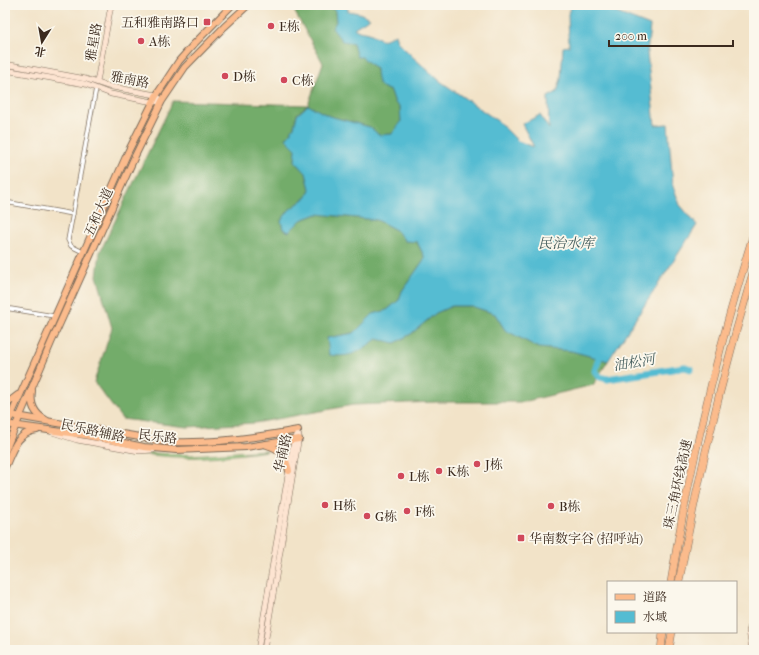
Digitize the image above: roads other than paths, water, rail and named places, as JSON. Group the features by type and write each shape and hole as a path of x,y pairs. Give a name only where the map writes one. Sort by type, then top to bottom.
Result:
{"highway":[{"name":"珠三角环线高速","path":"671,581 688,487 710,392 754,233"},
{"name":"珠三角环线高速","path":"679,581 697,488 723,376 754,269"},
{"path":"661,650 663,633"},
{"path":"669,650 672,633"}],"main road":[{"name":"五和大道","path":"6,425 8,415 22,391 128,152 156,95 194,44 232,5"},
{"name":"五和大道","path":"5,451 132,163 162,101 185,68 224,27 248,5"},
{"path":"34,384 31,401 34,410 40,416 51,422"},
{"path":"5,405 17,397 22,391"},
{"name":"民乐路","path":"8,415 151,440 188,443 252,438 298,430"},
{"name":"民乐路","path":"6,425 45,429 161,449 194,450 261,445 297,440"},
{"path":"5,467 20,436 28,432 45,429"},
{"path":"261,445 272,447 281,452 286,459 289,471"}],"street":[{"name":"雅星路","path":"97,82 111,5"},
{"name":"雅南路","path":"5,64 156,95 162,101"},
{"name":"雅南路","path":"5,70 85,84 105,92 153,102 162,101"},
{"path":"83,252 69,243 96,88"},
{"path":"5,202 73,214"},
{"path":"5,308 54,316"},
{"name":"华南路","path":"264,650 298,430"},
{"name":"华南路","path":"258,650 289,471 297,440"},
{"path":"752,650 749,631 754,616"}],"water":[{"name":"民治水库","path":"329,5 347,5 348,11 359,13 370,18 354,28 358,31 369,33 381,39 386,39 395,34 397,41 440,81 499,122 518,141 534,147 522,124 540,115 549,129 548,97 557,92 561,79 563,47 569,46 568,14 571,5 597,5 650,26 647,53 655,125 668,124 673,186 680,205 697,225 608,361 571,351 539,348 505,330 495,314 471,306 452,306 436,313 411,334 395,343 377,339 350,355 329,355 327,338 354,333 373,314 387,310 399,300 402,291 425,258 417,242 405,241 396,230 377,220 317,214 301,220 289,232 283,229 281,221 289,210 307,197 310,189 306,173 295,161 296,149 286,139 294,127 297,115 308,105 329,116 370,127 379,135 392,134 401,122 400,107 395,103 391,91 380,86 376,69 362,57 357,57 353,43 342,41 332,28 336,22 335,10 330,8"}],"waterway":[{"name":"油松河","path":"599,358 595,371 600,377 607,379 685,367 691,369"}],"place":[{"name":"五和雅南路口","path":"207,22"},
{"name":"E栋","path":"271,26"},
{"name":"A栋","path":"141,41"},
{"name":"D栋","path":"225,76"},
{"name":"C栋","path":"284,80"},
{"name":"J栋","path":"477,464"},
{"name":"K栋","path":"439,471"},
{"name":"L栋","path":"401,476"},
{"name":"H栋","path":"325,505"},
{"name":"B栋","path":"551,506"},
{"name":"F栋","path":"407,511"},
{"name":"G栋","path":"367,516"},
{"name":"华南数字谷 (招呼站)","path":"521,538"}]}
